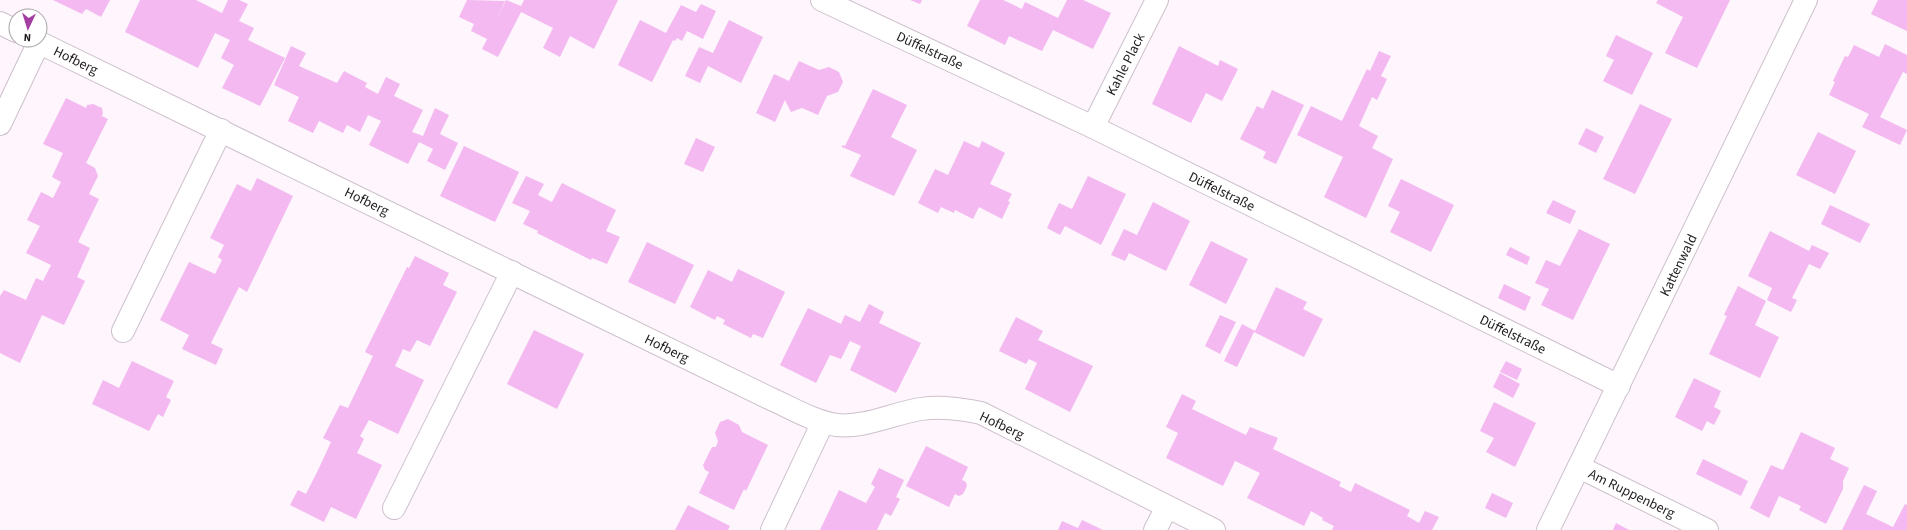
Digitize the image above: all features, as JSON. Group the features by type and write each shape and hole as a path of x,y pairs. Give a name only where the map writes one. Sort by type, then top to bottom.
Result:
{"street":[{"name":"Düffelstraße","path":"822,0 1093,127 1619,386"},
{"name":"Kahle Plack","path":"1093,127 1158,0"},
{"name":"Kattenwald","path":"1548,530 1806,0"},
{"name":"Hofberg","path":"48,46 769,398 823,422 838,425 857,424 921,409 956,407 981,413 1214,530"},
{"name":"Hofberg","path":"0,124 34,48"},
{"path":"123,331 222,130"},
{"path":"394,508 512,272"},
{"path":"772,530 823,422"},
{"name":"Am Ruppenberg","path":"1579,467 1707,530"},
{"path":"1155,530 1167,507"}],"building":[{"path":"53,0 110,0 101,17 86,9 82,14"},
{"path":"140,0 196,0 222,13 228,0 239,0 248,4 239,21 254,28 248,40 285,58 260,106 222,88 234,65 221,58 230,40 215,33 198,68 125,32"},
{"path":"467,0 505,1 496,21 506,0 521,6 524,0 618,0 594,49 570,36 560,57 543,48 553,28 521,12 498,57 482,49 487,39 471,31 474,24 459,17"},
{"path":"910,0 922,0 920,4"},
{"path":"980,0 1003,0 1022,9 1025,2 1058,18 1067,0 1083,0 1111,13 1093,49 1053,30 1042,51 1009,36 1005,45 967,26"},
{"path":"1658,0 1730,0 1697,68 1665,53 1683,17 1656,3"},
{"path":"1878,0 1907,0 1907,31 1871,14"},
{"path":"701,4 716,11 703,39 687,31 682,41 677,38 675,41 673,40 652,82 618,65 640,20 666,33 681,5 696,12"},
{"path":"729,20 763,37 741,83 708,66 700,83 685,76 699,47 713,53"},
{"path":"1616,35 1653,53 1632,95 1603,81 1614,60 1606,56"},
{"path":"1885,44 1907,55 1907,74 1903,72 1880,117 1907,130 1900,145 1862,127 1869,114 1829,95 1835,82 1833,81 1845,56 1848,57 1854,45 1879,57"},
{"path":"291,46 306,53 299,66 337,83 344,71 367,83 365,87 378,94 386,77 400,84 394,96 423,110 412,132 423,136 435,108 449,115 440,134 458,143 445,170 427,161 433,149 419,142 408,164 369,145 381,121 368,115 360,132 347,125 343,133 319,121 313,133 288,121 299,97 274,85"},
{"path":"1179,46 1218,66 1220,60 1238,69 1222,101 1206,93 1191,123 1152,104"},
{"path":"1379,51 1391,56 1381,76 1387,79 1377,100 1372,97 1359,126 1378,136 1372,148 1393,159 1366,218 1324,197 1343,157 1297,135 1311,106 1342,121 1367,69 1370,71"},
{"path":"799,61 819,70 829,67 839,72 843,82 838,92 827,96 818,115 802,108 791,112 785,100 775,122 756,113 774,74 789,81"},
{"path":"873,89 907,105 891,137 917,150 894,196 850,176 861,155 842,147 842,145 845,146"},
{"path":"1272,90 1304,105 1276,164 1263,158 1266,152 1240,139 1257,106 1263,109"},
{"path":"66,98 86,108 87,105 93,104 102,108 102,116 108,119 86,163 95,168 98,176 89,194 99,199 78,242 90,248 77,277 85,281 64,325 42,315 20,363 0,353 0,296 4,290 26,300 36,278 43,281 51,265 26,253 40,226 27,220 41,192 53,198 61,182 52,177 63,153 43,144"},
{"path":"1640,104 1672,119 1635,194 1603,179"},
{"path":"1586,128 1604,137 1596,153 1578,144"},
{"path":"1818,132 1856,151 1835,194 1796,175"},
{"path":"696,138 715,147 703,172 684,164"},
{"path":"964,141 979,148 982,141 1005,153 990,184 1012,194 1002,219 979,207 973,219 955,210 954,213 941,207 938,213 918,203 935,169 948,175"},
{"path":"464,146 519,172 495,222 440,196"},
{"path":"526,176 544,184 538,195 552,202 562,183 616,210 606,231 620,237 607,264 592,258 591,260 537,233 538,231 523,224 530,211 512,203"},
{"path":"1088,176 1126,194 1101,245 1065,226 1060,235 1047,228 1059,203 1072,209"},
{"path":"257,178 293,196 247,292 239,287 211,343 223,349 216,365 182,349 189,335 160,320 189,262 215,274 222,260 218,257 224,245 210,238 237,184 251,191"},
{"path":"1401,179 1454,205 1431,252 1390,232 1400,212 1388,206"},
{"path":"1553,200 1576,211 1570,224 1546,213"},
{"path":"1153,202 1190,221 1166,271 1129,253 1125,261 1111,255 1124,229 1137,235"},
{"path":"1830,205 1870,224 1860,243 1821,224"},
{"path":"1579,229 1610,244 1573,320 1541,305 1549,289 1535,283 1546,260 1560,266"},
{"path":"1770,231 1809,251 1812,245 1829,253 1820,269 1809,264 1792,298 1797,300 1791,312 1767,300 1772,288 1748,276"},
{"path":"1211,241 1248,259 1226,304 1189,285"},
{"path":"647,242 694,265 675,304 628,282"},
{"path":"1510,247 1530,257 1527,265 1506,255"},
{"path":"415,256 449,273 443,285 457,292 430,346 417,340 410,352 403,349 395,366 424,380 398,434 369,420 360,436 364,439 357,453 382,465 356,519 331,507 324,522 290,505 298,490 306,494 331,442 323,438 340,405 348,408 373,356 365,352 407,267 409,268"},
{"path":"738,269 785,292 763,338 753,334 751,338 723,324 725,320 717,316 715,320 690,307 708,270 732,282"},
{"path":"1504,284 1531,297 1525,311 1498,298"},
{"path":"1738,286 1766,301 1755,325 1779,337 1760,378 1709,354 1727,316 1724,315"},
{"path":"1276,287 1307,302 1303,309 1323,319 1304,357 1254,332 1237,367 1224,361 1242,324 1255,331"},
{"path":"869,304 884,312 879,323 921,343 896,393 850,370 861,346 850,341 841,359 830,355 816,383 780,365 808,308 841,324 845,315 860,322"},
{"path":"1220,315 1236,322 1220,354 1205,346"},
{"path":"1016,317 1043,331 1038,340 1093,366 1070,412 1025,389 1037,363 1029,359 1026,364 999,351"},
{"path":"534,330 584,354 557,409 507,384"},
{"path":"132,361 174,381 166,397 171,400 163,417 158,414 149,431 92,404 103,380 119,388"},
{"path":"1506,361 1522,369 1517,380 1500,372"},
{"path":"1500,373 1520,384 1513,398 1493,387"},
{"path":"1694,378 1721,391 1714,407 1721,411 1714,425 1707,421 1702,431 1675,417"},
{"path":"1182,394 1196,401 1192,409 1246,435 1250,427 1278,438 1273,449 1341,482 1339,486 1351,492 1355,483 1410,510 1407,516 1419,523 1425,511 1439,517 1432,530 1332,530 1334,526 1322,520 1323,518 1311,511 1304,526 1247,498 1260,473 1235,461 1223,486 1166,458 1178,433 1166,427"},
{"path":"1494,402 1536,423 1515,467 1486,452 1494,438 1480,431"},
{"path":"728,419 739,425 742,432 768,445 746,491 744,489 734,510 699,493 709,472 705,470 703,465 712,447 716,447 718,441 715,433 720,422"},
{"path":"1801,432 1835,448 1830,459 1849,468 1843,481 1843,489 1826,524 1799,510 1801,506 1779,496 1769,518 1750,508 1771,465 1783,470"},
{"path":"926,446 968,467 962,480 966,482 967,486 963,494 959,496 955,494 949,507 906,486"},
{"path":"1703,459 1748,481 1741,496 1696,474"},
{"path":"879,468 904,480 896,497 900,499 891,516 885,513 877,530 820,530 839,490 866,503 875,487 871,484"},
{"path":"1864,485 1877,491 1866,514 1893,527 1905,504 1907,505 1907,530 1842,530"},
{"path":"1492,493 1513,503 1506,518 1485,508"},
{"path":"688,505 730,526 728,530 675,530"},
{"path":"1082,520 1103,530 1058,530 1062,521 1078,528"},
{"path":"1616,523 1629,530 1613,530"}]}
